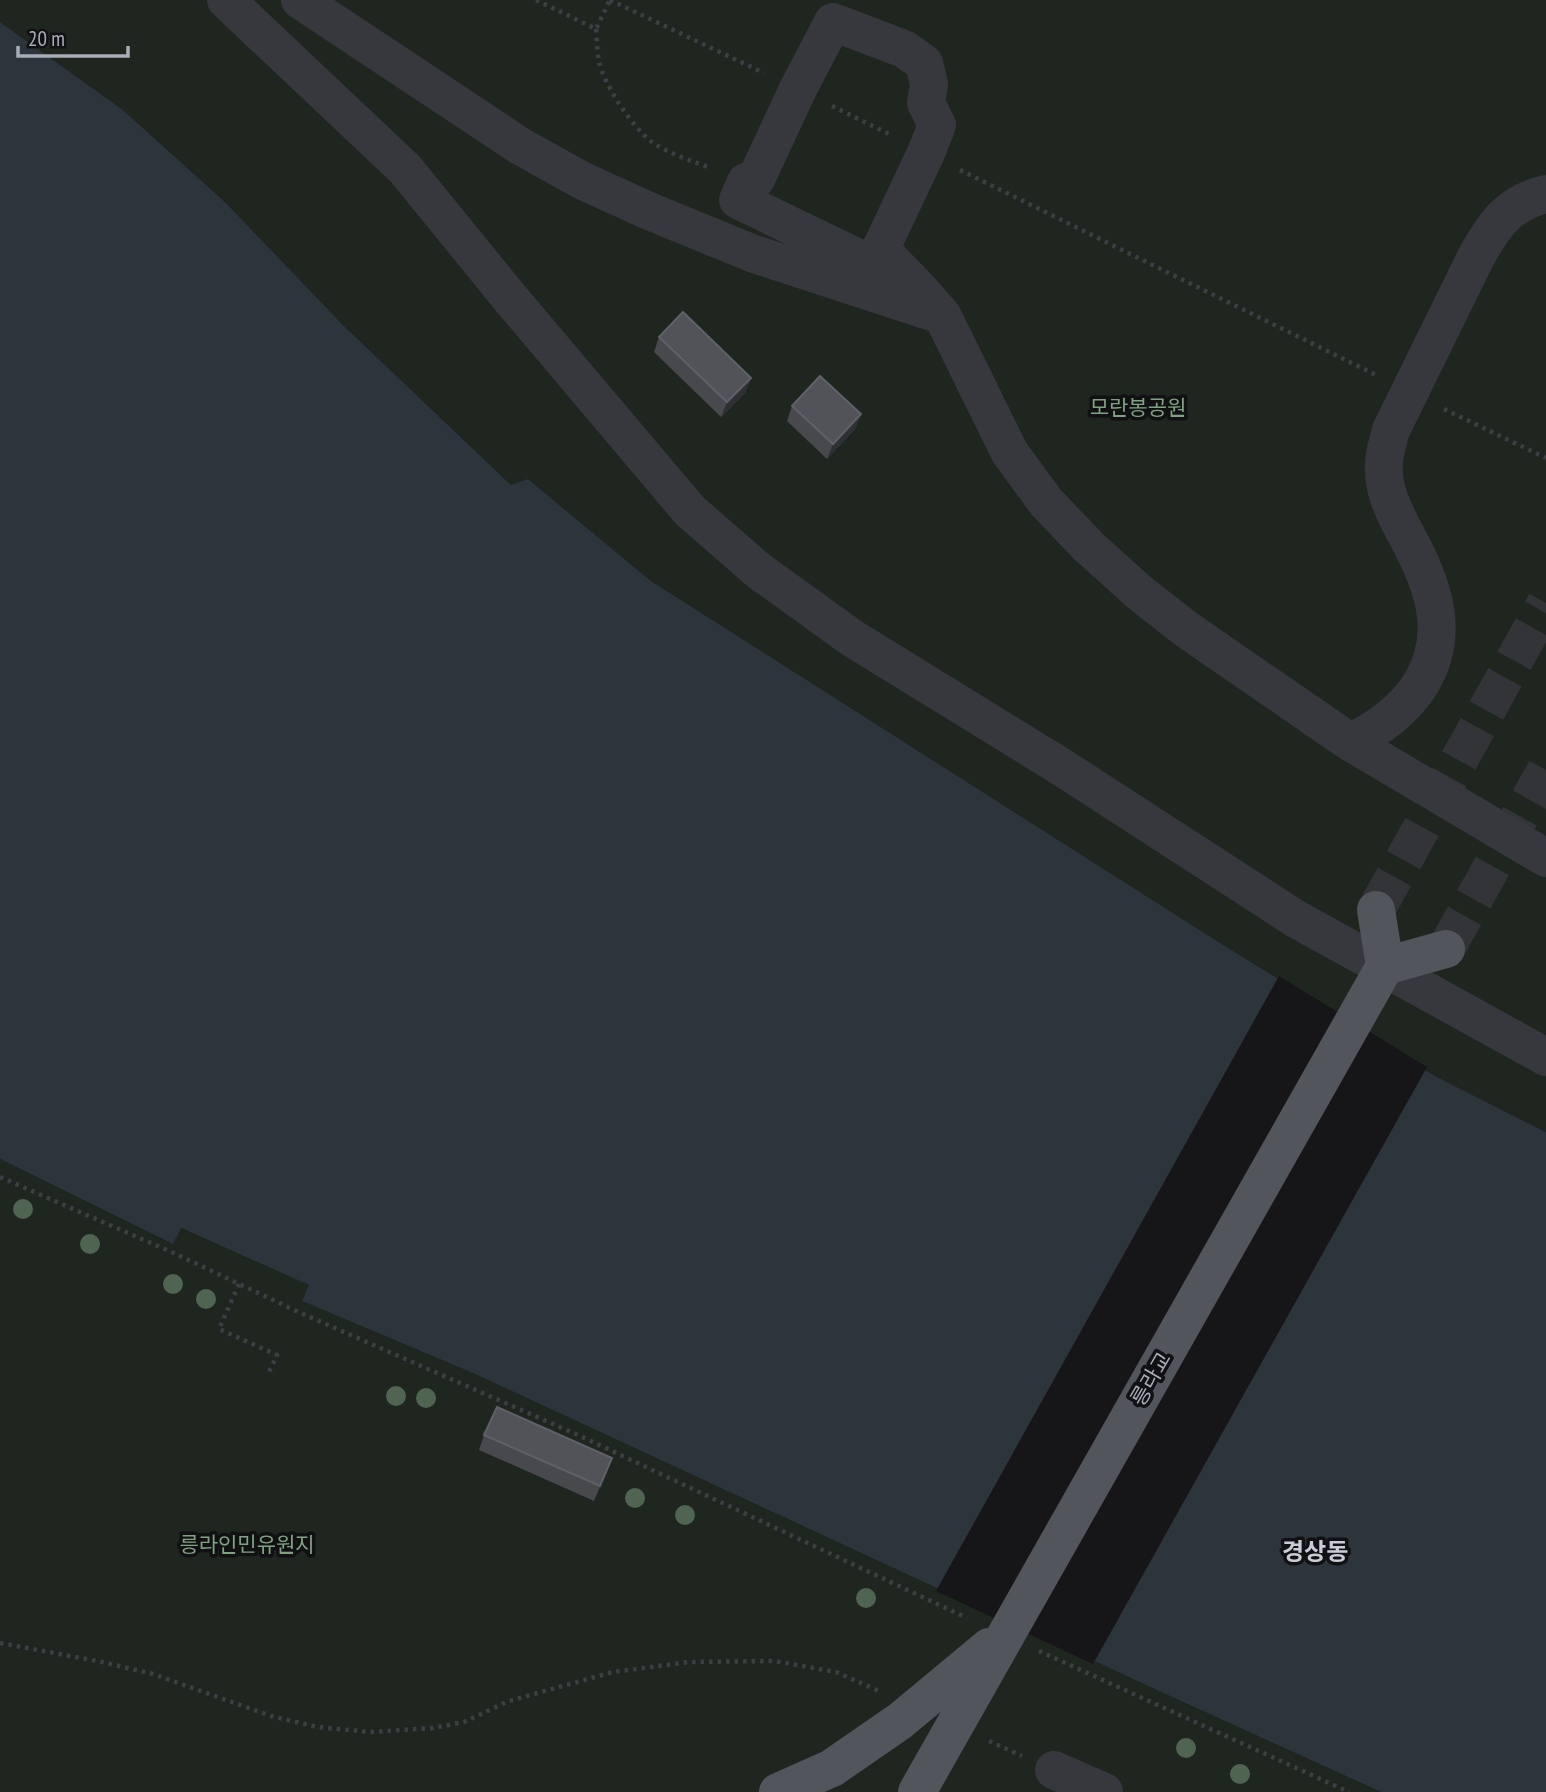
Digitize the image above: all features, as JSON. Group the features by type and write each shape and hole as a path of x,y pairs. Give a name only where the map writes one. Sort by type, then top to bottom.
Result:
{"main road":[{"path":"1376,910 1385,966 1446,949"},
{"name":"릉라교","path":"917,1792 1385,966"},
{"path":"778,1792 832,1768 889,1729 1007,1635"}],"street":[{"path":"226,0 405,169 519,309 690,510 759,571 852,638 1063,768 1296,919 1546,1056"},
{"path":"300,0 520,146 583,181 754,254 942,315"},
{"path":"833,22 904,49 924,63 929,84 926,103 937,125 926,153 873,265 738,200 746,182 756,179 833,22"},
{"path":"1350,742 1373,732 1394,716 1427,672 1435,648 1438,625 1434,600 1411,544 1397,519 1386,488 1383,458 1391,430 1489,234 1515,206 1546,194"},
{"path":"880,250 942,315 1010,453 1046,502 1089,547 1140,593 1186,629 1350,742 1546,858"},
{"path":"1054,1770 1104,1792"}],"path":[{"path":"536,0 596,29"},
{"path":"610,0 596,29 600,62 607,85 631,119 652,141 673,153 746,182"},
{"path":"926,153 1388,380"},
{"path":"1444,409 1546,458"},
{"path":"0,1177 578,1435 1349,1792"},
{"path":"239,1284 219,1329 277,1355 267,1376"},
{"path":"0,1643 153,1674 271,1716 317,1727 370,1732 433,1728 464,1721 509,1701 612,1672 689,1662 774,1661 836,1672 884,1694"},
{"path":"981,1738 1054,1770"}],"green space":[{"name":"모란봉공원","path":"0,0 1546,0 1546,1132 1435,1076 1217,941 651,581 528,479 512,486 344,326 225,202 123,110 0,22"},
{"name":"릉라인민유원지","path":"0,1159 173,1244 180,1228 310,1285 302,1301 475,1374 1381,1792 0,1792"}],"shaded area":[{"path":"0,22 123,110 225,202 344,326 511,485 528,479 651,581 1217,941 1435,1076 1546,1132 1546,1792 1381,1792 475,1374 302,1301 309,1285 181,1228 173,1244 0,1159"}],"pier":[{"path":"1279,976 1427,1067 1093,1664 936,1591"}],"building":[{"path":"683,312 751,378 727,402 659,337"},
{"path":"820,376 861,414 833,444 792,406"},
{"path":"497,1407 612,1458 600,1486 484,1435"}],"tunnel":[{"path":"1376,910 1546,603"},
{"path":"1446,949 1546,770"}],"district":[{"name":"경상동","path":"1315,1552"}]}
